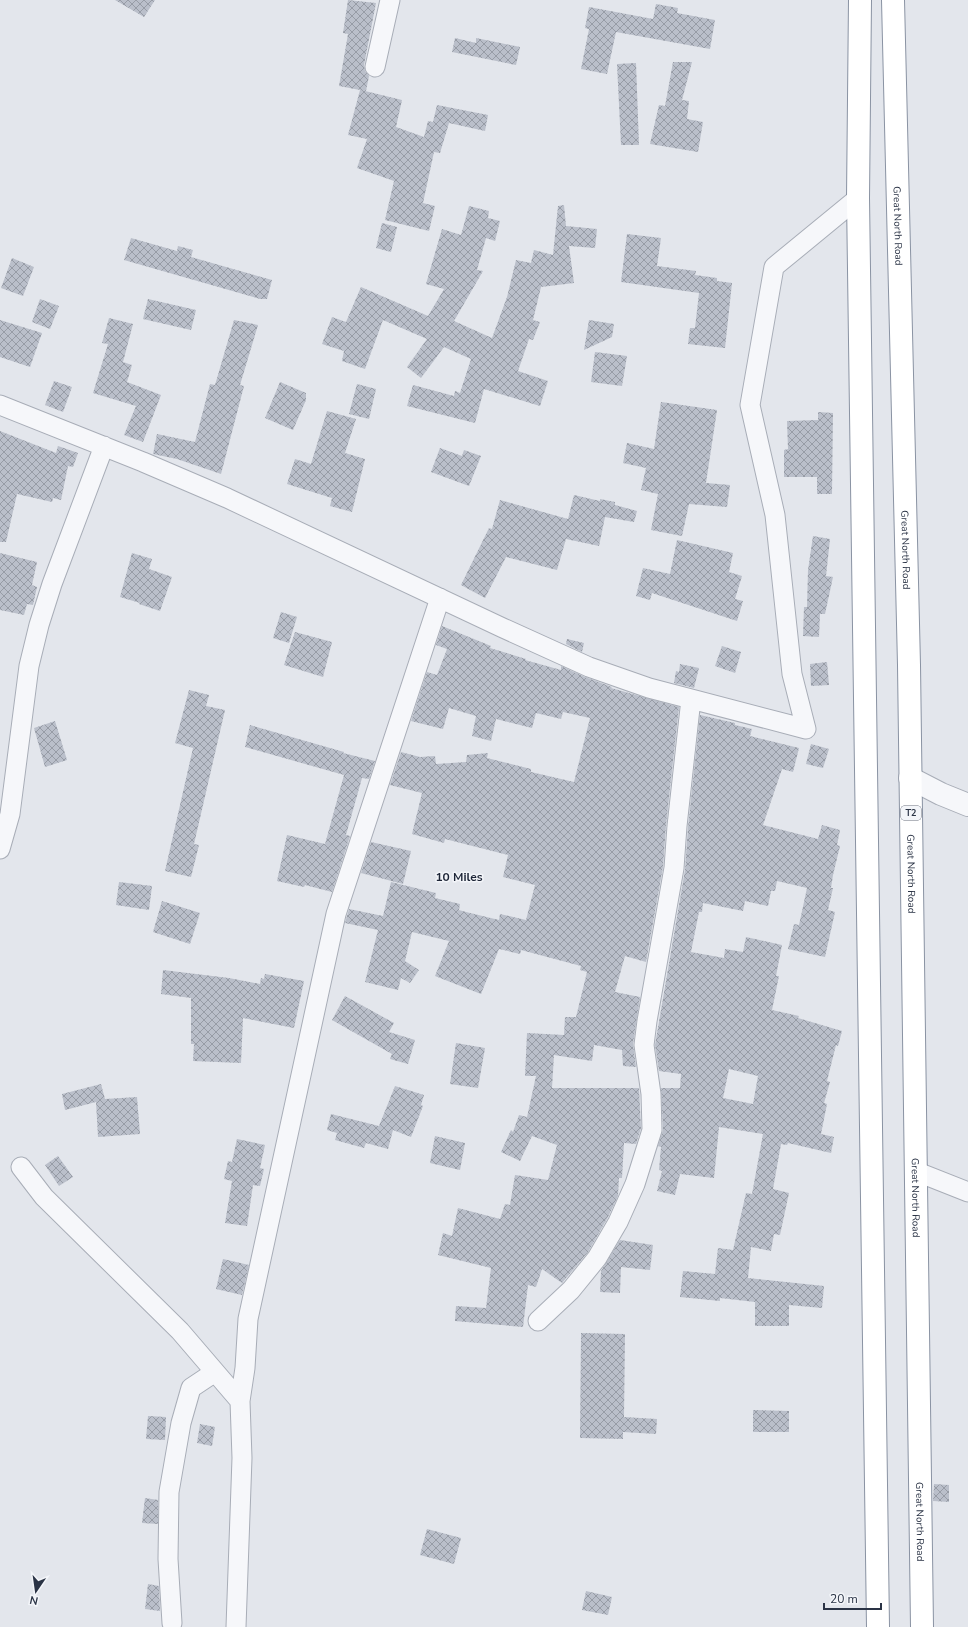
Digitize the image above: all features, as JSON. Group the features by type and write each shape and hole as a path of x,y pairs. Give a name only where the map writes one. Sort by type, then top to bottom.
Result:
{"highway":[{"path":"860,0 858,198 878,1627"},
{"name":"Great North Road","path":"893,0 910,778 922,1627"}],"street":[{"path":"376,67 390,0"},
{"path":"0,405 104,446 227,498 588,667 649,688 806,729 792,674 775,515 750,405 774,267 858,198"},
{"path":"0,848 10,814 29,666 39,625 52,584 104,446"},
{"path":"236,1627 242,1458 240,1401 245,1368 248,1319 336,914 440,598"},
{"path":"538,1320 571,1290 597,1258 618,1222 635,1184 652,1130 651,1094 644,1045 674,868 676,826 691,699"},
{"path":"910,778 941,794 968,805"},
{"path":"21,1167 44,1197 180,1331 240,1401"},
{"path":"915,1171 968,1192"},
{"path":"172,1623 168,1559 169,1492 181,1423 191,1388 215,1372"}],"building":[{"path":"115,0 155,0 144,17"},
{"path":"348,0 376,3 364,65 365,71 369,76 366,91 361,90 402,100 396,127 424,137 428,121 433,122 437,105 488,115 485,131 449,123 440,153 434,152 423,203 435,206 429,231 385,220 394,181 357,168 367,139 348,135 360,90 339,86 348,34 343,33"},
{"path":"656,4 678,8 677,13 715,20 710,49 616,32 607,74 581,69 589,29 585,28 589,7 653,19"},
{"path":"455,38 476,43 476,38 520,47 516,65 452,52"},
{"path":"673,62 692,62 682,100 689,101 687,119 703,122 698,152 650,144 659,105 665,106"},
{"path":"636,63 639,145 621,145 617,64"},
{"path":"564,205 566,226 597,229 595,248 569,246 574,283 541,287 533,320 540,322 533,340 529,339 518,371 548,381 540,406 484,389 475,423 407,406 413,385 454,396 455,391 460,393 471,359 444,347 421,378 407,367 427,339 383,320 365,369 342,361 344,351 322,344 332,317 346,322 361,287 428,316 444,289 426,284 442,229 461,235 469,206 489,211 488,218 500,221 495,241 486,238 477,270 483,271 454,321 492,338 507,297 516,260 531,263 534,250 553,255 558,206"},
{"path":"382,223 397,227 391,252 376,248"},
{"path":"627,234 661,238 657,266 696,271 695,275 717,278 717,281 732,283 725,348 688,344 690,328 695,328 699,293 621,282"},
{"path":"131,238 177,251 178,246 193,250 191,257 272,280 267,299 260,299 124,260"},
{"path":"12,258 34,267 23,296 1,288"},
{"path":"40,299 59,306 50,329 32,322"},
{"path":"148,299 196,310 191,330 143,319"},
{"path":"109,318 133,324 123,362 132,365 127,382 161,395 143,442 124,435 136,406 93,393 108,344 102,343"},
{"path":"0,320 42,333 30,367 0,357"},
{"path":"234,320 258,325 240,385 244,386 221,474 177,459 153,454 157,434 195,442 210,384 215,385"},
{"path":"589,320 614,324 612,337 584,350"},
{"path":"595,352 627,356 622,386 591,382"},
{"path":"54,381 72,387 63,412 45,405"},
{"path":"280,382 306,393 306,400 293,430 265,418"},
{"path":"357,384 376,389 369,419 349,414"},
{"path":"661,402 717,410 706,483 730,485 727,507 689,504 682,536 651,530 658,494 641,490 646,468 623,463 627,443 654,449"},
{"path":"327,411 356,419 345,453 365,459 352,512 330,506 332,498 287,484 295,459 311,464"},
{"path":"818,412 833,413 832,494 817,494 817,477 784,477 784,450 788,449 787,421 818,420"},
{"path":"0,431 56,453 58,446 78,453 73,467 68,466 61,500 53,498 52,502 17,494 6,542 0,542"},
{"path":"440,448 462,456 464,450 481,456 469,486 431,472"},
{"path":"574,495 600,501 600,499 615,502 615,505 637,511 634,522 605,517 599,546 566,539 557,570 506,557 485,598 461,585 489,528 492,529 500,500 568,519"},
{"path":"813,536 830,539 826,576 833,577 825,614 820,614 819,637 803,636 804,607 807,607 808,570"},
{"path":"677,540 733,553 729,572 742,576 735,599 743,601 737,621 652,593 650,600 636,596 643,568 670,574"},
{"path":"0,553 37,562 32,585 37,587 33,605 27,604 24,615 0,610"},
{"path":"132,553 152,559 149,569 172,577 160,611 120,597"},
{"path":"281,612 297,617 289,643 273,638"},
{"path":"442,626 491,646 490,648 526,659 525,660 561,670 561,666 612,687 611,688 679,707 663,867 646,962 625,956 615,992 640,997 633,1044 636,1067 623,1066 622,1050 594,1045 592,1061 554,1055 552,1088 639,1088 641,1128 636,1144 624,1143 622,1178 619,1178 618,1196 588,1252 562,1283 542,1269 536,1287 528,1285 523,1327 455,1321 456,1306 486,1308 491,1268 438,1255 443,1233 452,1236 458,1208 500,1219 505,1204 510,1205 515,1175 548,1180 557,1145 532,1136 520,1161 501,1152 511,1130 513,1132 519,1115 527,1117 536,1076 525,1076 527,1033 564,1035 565,1017 576,1017 587,972 580,970 581,966 521,950 520,954 499,949 481,994 435,976 449,941 412,932 405,961 419,970 410,983 401,978 398,990 365,982 378,930 345,923 349,909 383,916 391,882 436,893 435,898 460,904 459,910 466,912 499,920 500,914 526,920 535,885 503,877 508,855 445,839 444,843 412,834 422,793 390,785 401,752 420,757 435,756 436,764 466,762 467,755 488,753 487,758 531,769 531,772 574,782 590,718 563,712 561,719 536,713 532,728 496,719 491,741 472,736 476,716 449,708 443,729 411,721 427,672 437,675 447,649 436,645"},
{"path":"295,632 332,642 323,677 284,665"},
{"path":"567,639 584,643 582,652 566,644"},
{"path":"722,646 741,652 735,673 715,666"},
{"path":"827,662 829,685 811,686 810,664"},
{"path":"680,664 699,668 694,688 674,683 676,671 679,672"},
{"path":"189,690 209,695 206,706 225,710 194,844 199,845 191,877 165,871 193,748 175,743"},
{"path":"700,715 735,723 735,725 752,729 750,736 799,748 793,772 782,769 763,825 818,839 822,825 840,830 837,845 840,846 833,875 831,888 833,888 828,910 835,912 825,957 788,949 794,924 799,925 807,888 777,881 775,891 771,891 768,906 745,901 743,911 703,903 702,912 699,912 691,952 724,958 725,949 743,952 746,937 782,945 776,976 779,976 772,1010 799,1016 798,1018 842,1031 838,1046 836,1045 827,1081 830,1082 824,1103 827,1104 821,1134 834,1137 831,1153 788,1143 787,1145 781,1144 773,1189 789,1193 780,1235 774,1234 771,1251 751,1247 748,1278 824,1286 822,1308 789,1305 789,1326 755,1326 755,1302 720,1298 720,1301 680,1297 683,1271 715,1274 718,1248 733,1250 746,1193 752,1194 763,1134 719,1127 714,1178 680,1174 675,1195 657,1191 662,1171 659,1170 661,1147 658,1146 663,1130 661,1088 680,1088 681,1074 659,1071 655,1045 685,870","holes":["729,1069 758,1076 753,1104 723,1098"]},
{"path":"55,721 67,760 45,767 34,728"},
{"path":"250,725 375,761 369,779 362,778 346,835 350,836 332,892 305,885 304,887 277,881 287,835 325,844 344,775 245,747"},
{"path":"811,744 829,749 823,768 806,764"},
{"path":"371,842 411,851 403,884 361,873"},
{"path":"119,882 152,886 149,910 116,905"},
{"path":"162,901 200,913 190,944 153,932"},
{"path":"163,970 229,978 260,984 261,978 264,979 265,974 304,981 294,1028 243,1018 241,1063 193,1061 194,1044 191,1044 191,998 161,994"},
{"path":"345,996 394,1023 389,1032 415,1040 408,1064 390,1059 392,1054 332,1020"},
{"path":"456,1043 485,1048 478,1088 450,1084"},
{"path":"101,1084 105,1099 137,1097 140,1134 98,1137 96,1102 65,1110 62,1094"},
{"path":"395,1086 424,1095 421,1105 423,1106 411,1137 393,1130 388,1149 366,1143 364,1148 335,1140 337,1133 327,1130 331,1114 379,1126"},
{"path":"435,1136 465,1143 460,1170 430,1163"},
{"path":"237,1139 265,1145 260,1168 264,1169 260,1186 253,1185 247,1226 225,1223 232,1181 224,1179 228,1161 232,1162"},
{"path":"58,1156 73,1177 59,1186 45,1165"},
{"path":"620,1240 653,1245 650,1270 621,1267 620,1293 600,1292 601,1271"},
{"path":"223,1259 249,1265 242,1295 216,1289"},
{"path":"581,1333 625,1334 624,1417 657,1419 656,1434 623,1432 623,1439 580,1438"},
{"path":"753,1410 789,1411 789,1432 753,1432"},
{"path":"148,1416 166,1417 165,1440 146,1439"},
{"path":"200,1424 215,1427 212,1446 197,1443"},
{"path":"934,1484 949,1485 949,1502 933,1501"},
{"path":"145,1498 158,1500 158,1524 142,1523"},
{"path":"427,1529 461,1538 454,1564 420,1555"},
{"path":"148,1584 159,1586 160,1611 145,1609"},
{"path":"586,1591 612,1597 608,1615 582,1610"}],"district":[{"name":"10 Miles","path":"459,877"}]}
